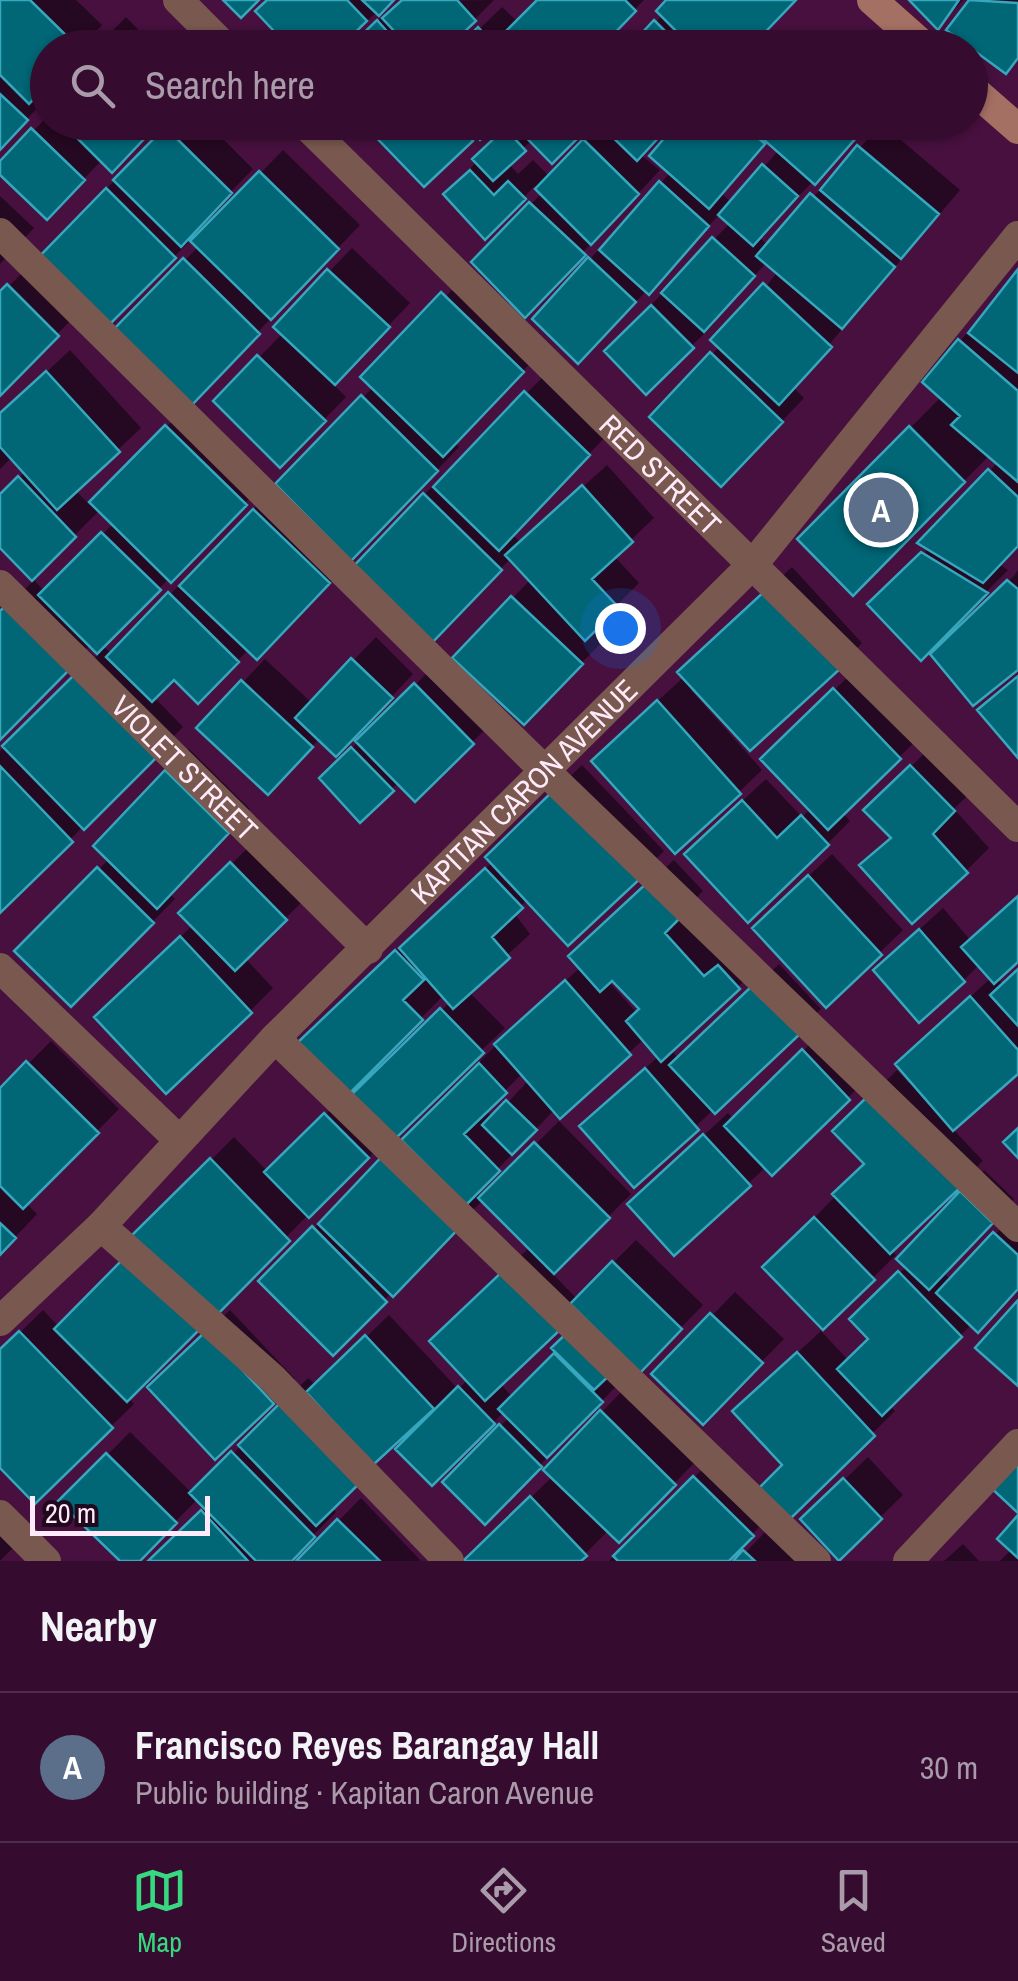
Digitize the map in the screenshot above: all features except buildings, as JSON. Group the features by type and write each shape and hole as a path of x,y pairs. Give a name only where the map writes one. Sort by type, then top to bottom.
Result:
{"main road":[{"path":"872,0 906,30"},
{"path":"988,102 1018,128"}],"street":[{"path":"178,0 208,30"},
{"name":"RED STREET","path":"321,140 1018,827"},
{"path":"0,233 546,772 1018,1228"},
{"name":"KAPITAN CARON AVENUE","path":"0,1321 102,1226 275,1038 754,563 1018,236"},
{"name":"VIOLET STREET","path":"0,585 368,950"},
{"path":"0,968 179,1140"},
{"path":"275,1038 816,1561"},
{"path":"102,1226 272,1378 449,1561"},
{"path":"908,1561 1018,1444"},
{"path":"0,1515 46,1561"}],"place":[{"name":"Francisco Reyes Barangay Hall","path":"881,510"}]}
